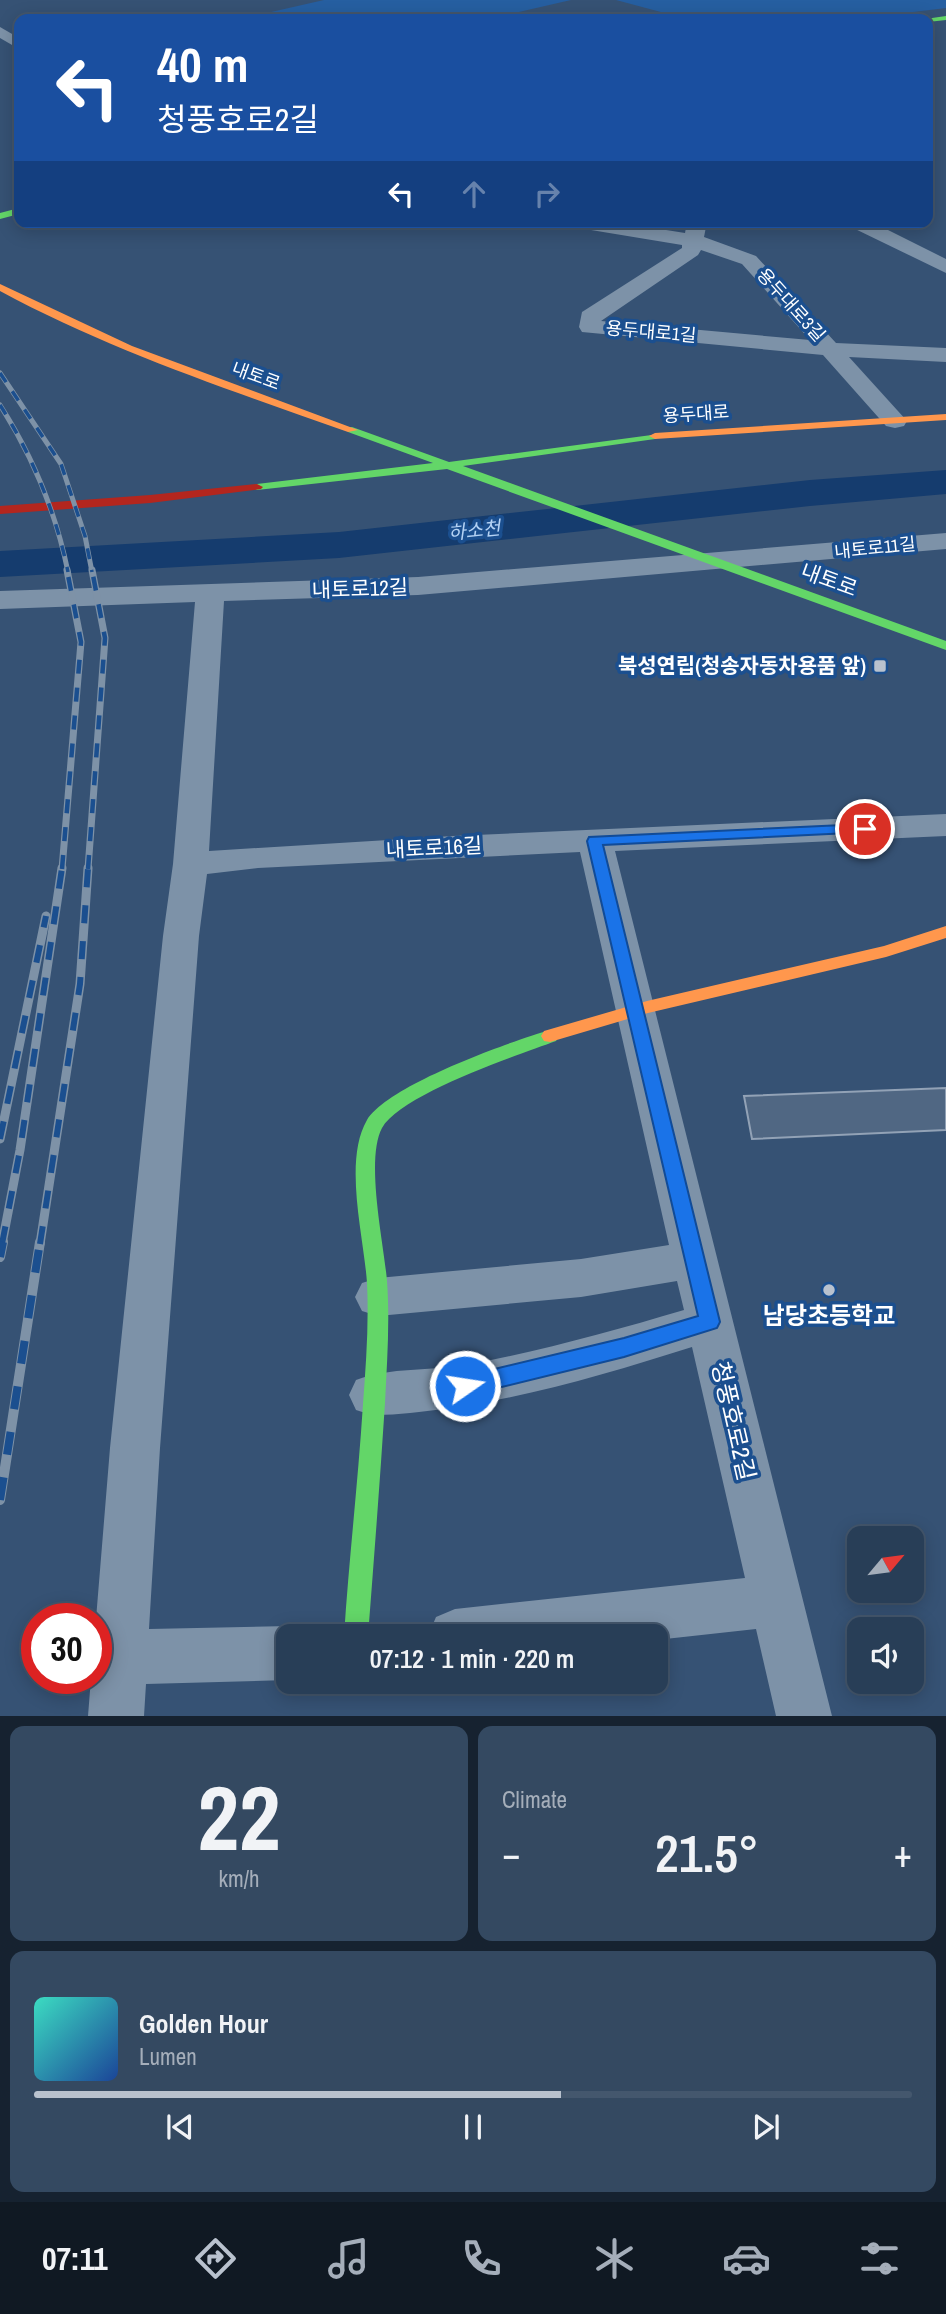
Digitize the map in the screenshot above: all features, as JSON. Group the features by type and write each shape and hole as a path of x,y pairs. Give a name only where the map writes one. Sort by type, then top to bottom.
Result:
{"street":[{"name":"용두대로3길","path":"651,228 696,231 749,260 895,421"},
{"path":"868,228 946,267"},
{"name":"용두대로1길","path":"696,231 691,251 590,317 590,327 830,349"},
{"path":"920,253 946,245"},
{"name":"내토로","path":"0,287 54,318 129,351 506,484 946,646"},
{"name":"용두대로3길","path":"830,349 946,355"},
{"name":"용두대로","path":"0,510 150,499 449,465 632,438 946,417"},
{"name":"내토로11길","path":"708,558 946,541"},
{"name":"내토로12길","path":"0,600 418,586 708,558"},
{"path":"116,1716 135,1448 181,936 191,863 209,595"},
{"name":"내토로16길","path":"191,863 272,856 946,825"},
{"name":"청풍호로2길","path":"594,841 804,1716"},
{"path":"357,1624 378,1297 368,1160 372,1130 384,1113 444,1079 502,1055 635,1010 887,949 946,932"},
{"path":"378,1297 581,1278 695,1260"},
{"path":"373,1395 465,1386 624,1348 710,1322"},
{"path":"565,1624 776,1601"},
{"path":"121,1657 276,1653"}],"shaded area":[{"path":"324,0 571,0 511,14 262,14"},
{"path":"616,0 946,0 946,8 897,14 668,14"}],"building":[{"path":"946,1088 946,1130 752,1139 744,1096"}],"waterway":[{"name":"하소천","path":"0,564 339,545 810,493 946,482"}],"railway":[{"path":"0,373 61,464 85,536 92,572"},
{"path":"0,405 42,485 68,572"},
{"path":"62,869 81,642 67,570"},
{"path":"88,869 105,638 92,570"},
{"path":"2,1244 20,1150 62,868"},
{"path":"40,1244 80,984 88,868"},
{"path":"0,1139 46,916"},
{"path":"0,1257 3,1242"},
{"path":"0,1500 40,1242"}],"traffic: fast":[{"path":"933,19 946,18"},
{"path":"0,216 14,212"},
{"path":"352,430 946,646"},
{"path":"257,487 449,465 655,436"},
{"path":"357,1624 378,1342 377,1281 367,1177 370,1137 375,1123 405,1098 456,1073 550,1036"}],"traffic: slow":[{"path":"0,287 128,349 352,430"},
{"path":"655,436 946,417"},
{"path":"550,1036 647,1007 886,951 946,932"}],"traffic: jam":[{"path":"0,510 150,499 257,487"}],"place":[{"name":"북성연립(청송자동차용품 앞)","path":"880,666"},
{"name":"남당초등학교","path":"829,1290"}],"route":[{"path":"465,1386 624,1348 710,1322 594,841 865,829"}]}
